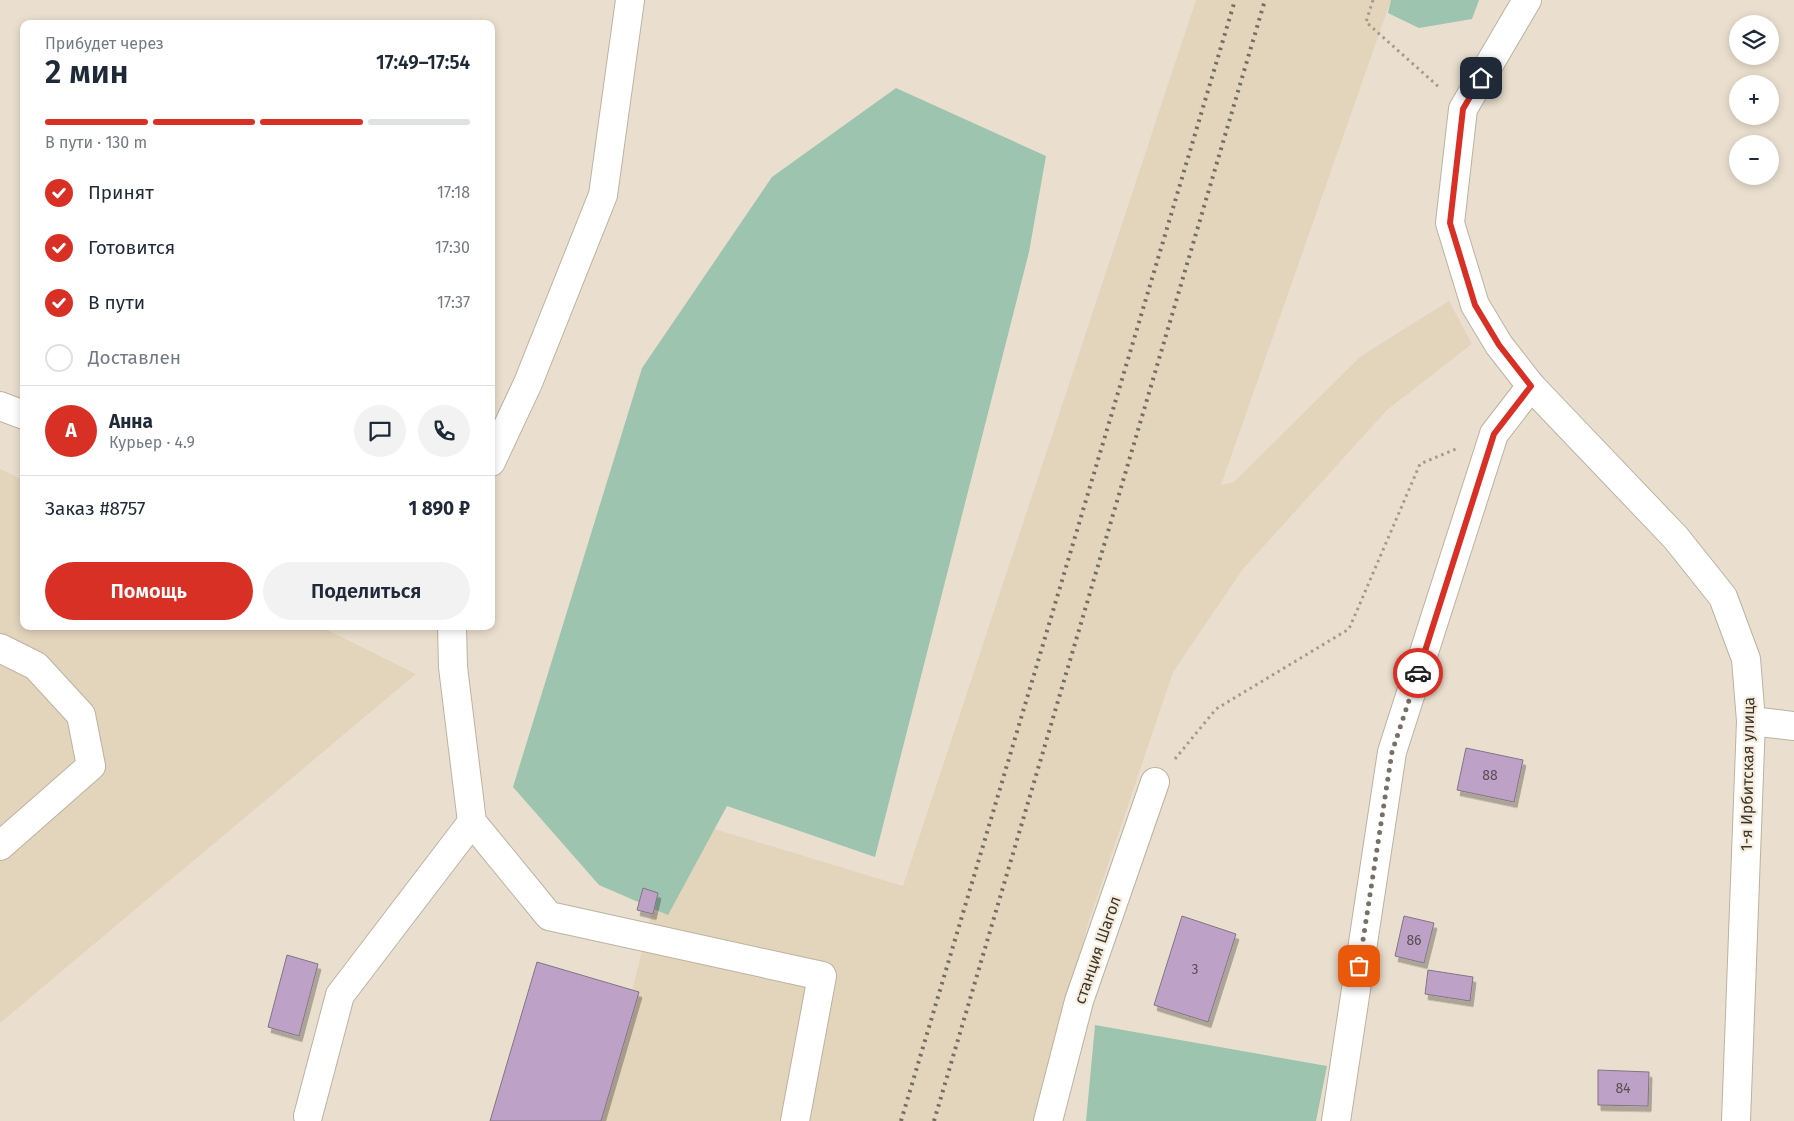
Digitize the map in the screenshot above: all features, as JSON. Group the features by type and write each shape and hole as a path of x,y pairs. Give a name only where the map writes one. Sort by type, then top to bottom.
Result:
{"street":[{"path":"495,453 528,383 602,195 630,0"},
{"path":"1463,109 1527,0"},
{"name":"1-я Ирбитская улица","path":"1463,109 1450,223 1475,305 1499,345 1531,386 1676,538 1723,597 1746,659 1751,721 1736,1121"},
{"path":"1336,1121 1392,752 1494,434 1531,386"},
{"path":"0,406 20,413"},
{"path":"452,630 453,667 472,822 549,916 822,976 795,1121"},
{"path":"0,648 36,666 82,715 91,766 0,846"},
{"path":"1751,721 1794,726"},
{"name":"станция Шагол","path":"1048,1121 1079,1001 1155,782"},
{"path":"308,1116 340,995 472,822"}],"path":[{"path":"1372,0 1366,22 1463,109"},
{"path":"1155,782 1216,710 1349,629 1420,464 1494,434"}],"shaded area":[{"path":"1196,0 1391,0 1221,485 1234,482 1361,356 1449,301 1472,344 1387,410 1243,569 1173,672 1088,924 1037,1121 600,1121 675,817 903,886"},
{"path":"0,469 20,478 20,630 327,630 416,674 0,1023"}],"green space":[{"path":"1391,0 1479,0 1472,19 1419,28 1388,13"},
{"path":"896,88 1046,156 1029,252 875,857 727,806 668,915 599,885 513,787 642,368 772,177"},
{"path":"1095,1025 1327,1066 1316,1121 1086,1121"}],"building":[{"path":"1466,748 1523,760 1514,802 1457,790"},
{"path":"643,888 658,893 653,914 637,910"},
{"path":"1182,916 1236,934 1208,1022 1154,1005"},
{"path":"1404,916 1434,923 1424,963 1395,956"},
{"path":"287,955 318,964 299,1036 268,1027"},
{"path":"537,962 639,992 601,1121 490,1121"},
{"path":"1428,970 1473,977 1470,1001 1425,994"},
{"path":"1598,1070 1649,1072 1648,1106 1598,1105"}],"railway":[{"path":"901,1121 1235,0"},
{"path":"934,1121 1265,0"}],"way so far":[{"path":"1359,966 1392,752 1418,673"}],"route":[{"path":"1418,673 1494,434 1531,386 1499,345 1475,305 1450,223 1463,109 1481,78"}]}
